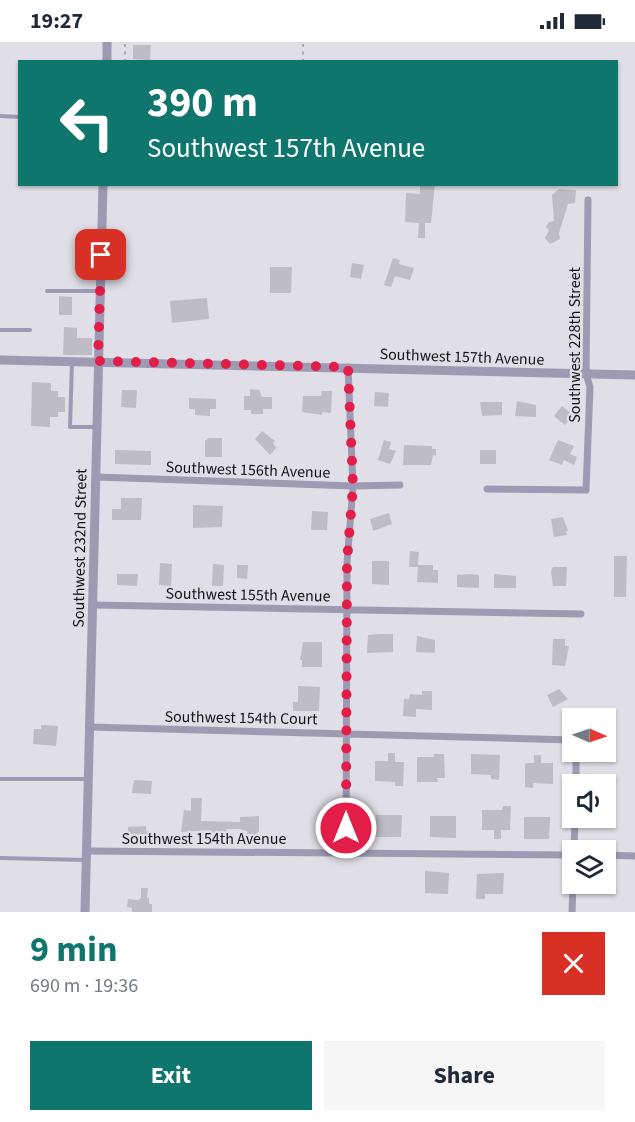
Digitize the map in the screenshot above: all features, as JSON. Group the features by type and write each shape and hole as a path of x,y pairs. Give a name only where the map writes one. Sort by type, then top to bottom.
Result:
{"street":[{"path":"107,42 107,60"},
{"name":"Southwest 232nd Street","path":"85,912 104,186"},
{"name":"Southwest 228th Street","path":"487,489 586,490 590,387 586,374 588,200"},
{"name":"Southwest 157th Avenue","path":"0,360 635,375"},
{"path":"346,852 347,610 353,486 348,367"},
{"name":"Southwest 156th Avenue","path":"96,477 353,486 400,485"},
{"name":"Southwest 155th Avenue","path":"93,605 582,614"},
{"name":"Southwest 154th Court","path":"89,728 562,740"},
{"name":"Southwest 154th Avenue","path":"87,855 346,852 562,853"},
{"path":"616,855 635,856"},
{"path":"572,912 573,894"}],"lane":[{"path":"0,116 18,117"},
{"path":"47,291 100,291"},
{"path":"0,330 30,330"},
{"path":"72,361 70,427 97,427"},
{"path":"0,778 88,779"},
{"path":"0,858 87,855"}],"path":[{"path":"125,42 125,60"},
{"path":"303,42 303,60"}],"building":[{"path":"133,45 151,45 150,60 133,59"},
{"path":"420,186 435,186 431,223 425,223 425,238 418,238 419,223 405,222 406,193 420,194"},
{"path":"559,189 576,190 575,203 568,204 559,233 560,239 550,244 545,238 549,230 546,227 549,222 554,221 552,195"},
{"path":"393,258 400,260 399,264 414,268 410,280 395,276 391,287 384,285"},
{"path":"352,263 364,265 361,279 350,277"},
{"path":"270,267 292,267 291,293 270,293"},
{"path":"59,296 72,297 72,315 59,315"},
{"path":"207,298 209,319 172,323 170,301"},
{"path":"64,327 77,328 77,338 92,338 92,355 63,355"},
{"path":"32,382 51,383 51,391 58,391 58,397 65,397 65,412 58,412 58,417 50,417 50,427 31,426"},
{"path":"250,389 259,390 262,397 272,397 272,409 263,409 263,414 251,414 251,410 244,410 244,396 250,396"},
{"path":"122,390 137,390 136,408 121,407"},
{"path":"322,391 332,391 331,413 322,412 322,415 302,412 303,396 321,396"},
{"path":"375,392 389,393 388,407 374,406"},
{"path":"189,398 216,399 216,409 210,409 210,416 195,415 195,409 189,409"},
{"path":"517,401 536,405 536,417 515,416"},
{"path":"480,402 502,402 502,415 482,416"},
{"path":"562,406 573,415 565,425 554,416"},
{"path":"262,431 275,441 273,443 276,448 270,455 255,439"},
{"path":"208,438 222,438 222,457 205,457 205,441"},
{"path":"384,440 391,442 389,449 396,451 390,464 378,460"},
{"path":"558,440 574,446 570,454 577,457 574,465 564,460 562,465 549,460"},
{"path":"404,445 432,446 432,449 436,449 436,456 433,455 431,465 403,465"},
{"path":"115,450 151,451 151,465 115,464"},
{"path":"480,450 496,450 496,464 480,464"},
{"path":"121,498 142,498 141,520 112,520 112,509 121,509"},
{"path":"193,505 223,506 222,527 193,528"},
{"path":"312,511 328,512 327,530 311,530"},
{"path":"389,513 392,524 373,531 370,519"},
{"path":"563,517 568,531 566,531 567,535 554,537 551,519"},
{"path":"410,551 419,552 418,565 433,565 433,570 438,570 438,583 417,582 418,567 409,567"},
{"path":"614,556 627,556 626,597 614,597"},
{"path":"372,561 389,561 389,585 372,584"},
{"path":"160,563 172,564 171,586 159,585"},
{"path":"213,564 224,565 223,586 212,586"},
{"path":"237,565 248,565 247,579 237,578"},
{"path":"553,567 567,567 566,586 553,586 551,571"},
{"path":"117,574 138,574 137,586 117,585"},
{"path":"494,574 516,576 516,588 494,588"},
{"path":"457,575 479,575 479,588 457,587"},
{"path":"393,634 393,652 367,653 368,635"},
{"path":"417,636 435,640 435,653 416,652"},
{"path":"553,639 565,639 565,646 569,646 565,666 552,665"},
{"path":"303,642 322,642 322,667 302,667 302,660 300,660"},
{"path":"298,686 320,687 319,711 293,711 293,702 298,702"},
{"path":"559,689 568,699 553,707 547,695"},
{"path":"422,691 432,691 432,710 416,709 416,717 403,716 404,699 409,699 410,694 422,695"},
{"path":"41,725 58,726 56,746 33,744 34,729 41,729"},
{"path":"388,753 395,753 395,762 404,762 403,786 395,786 395,782 375,781 375,761 388,761"},
{"path":"434,754 444,754 445,778 437,778 438,782 417,782 417,757 434,757"},
{"path":"471,754 500,755 499,780 491,779 491,775 471,774"},
{"path":"534,755 541,755 541,763 553,763 553,784 533,783 533,788 525,787 525,763 534,763"},
{"path":"134,780 152,781 151,794 132,793"},
{"path":"191,798 202,798 201,821 240,822 240,817 259,816 259,831 256,834 247,834 247,831 240,829 227,829 224,836 214,836 211,830 181,832 184,810 191,811"},
{"path":"503,806 511,806 510,830 501,830 501,839 494,839 494,830 482,830 482,810 502,810"},
{"path":"376,815 402,815 401,837 376,837"},
{"path":"430,816 456,816 456,838 430,837"},
{"path":"524,817 550,817 549,839 524,839"},
{"path":"146,826 146,831 157,831 156,839 128,840 128,827"},
{"path":"425,871 449,873 448,894 425,893"},
{"path":"504,873 503,894 485,894 485,899 476,899 477,874"},
{"path":"141,888 148,888 147,898 149,898 149,904 152,904 152,912 132,912 132,908 127,907 128,899 141,898"}],"route":[{"path":"101,255 98,361 348,367 353,486 347,562 346,828"}]}
